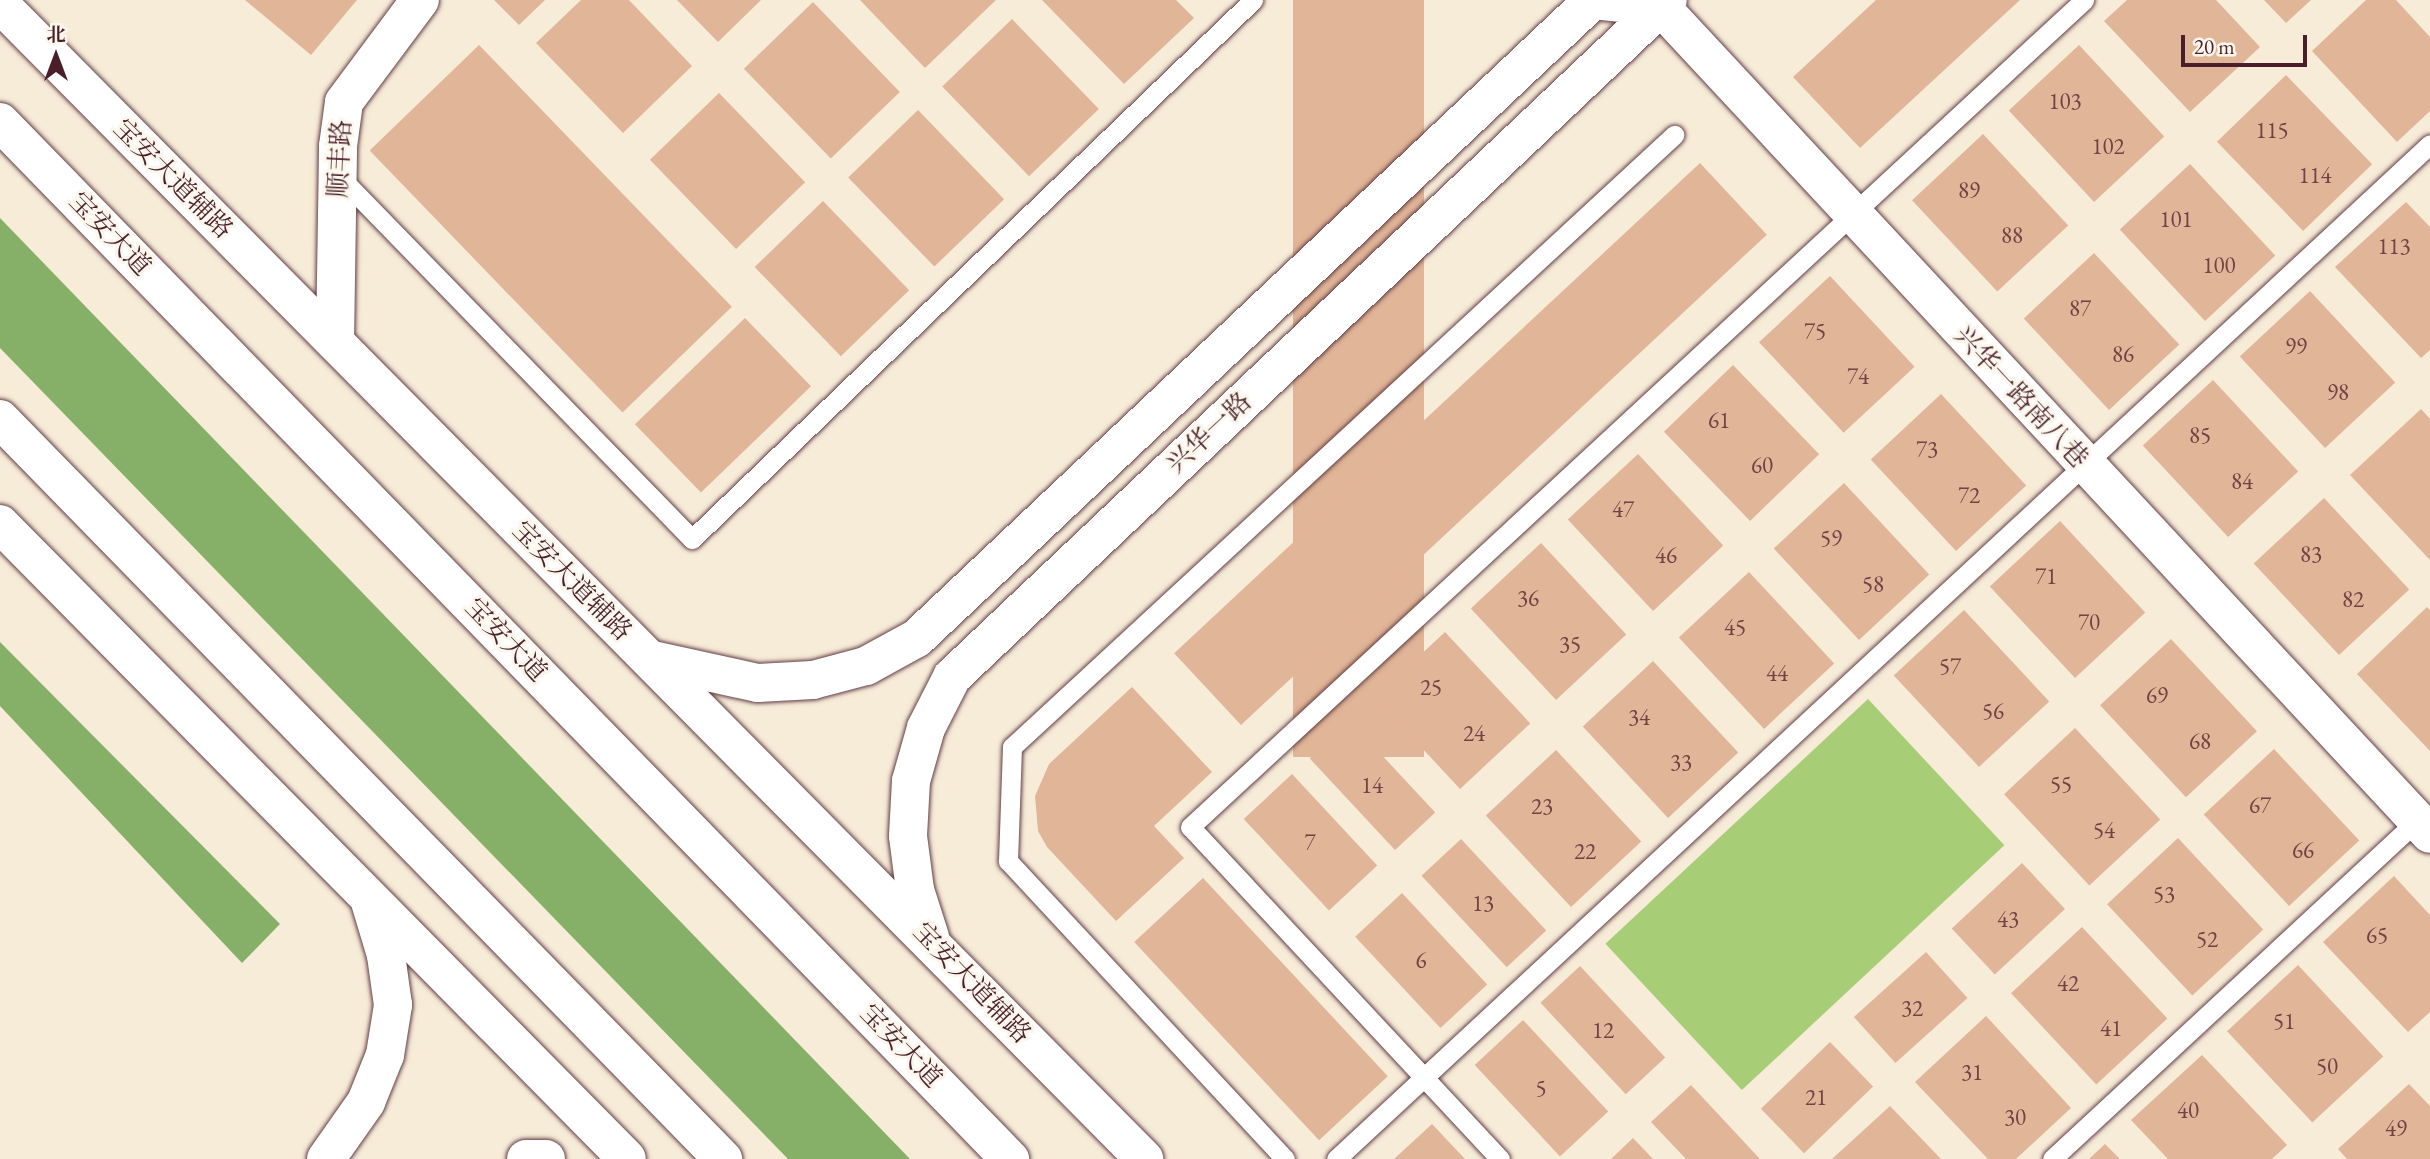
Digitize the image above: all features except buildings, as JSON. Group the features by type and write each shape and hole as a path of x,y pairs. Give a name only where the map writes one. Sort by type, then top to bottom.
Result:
{"main road":[{"name":"顺丰路","path":"335,342 337,173 344,102 420,0"},
{"path":"1593,0 1665,4"},
{"name":"兴华一路","path":"650,659 758,683 813,680 866,666 917,638 1593,0"},
{"name":"宝安大道辅路","path":"0,4 1144,1159"},
{"name":"兴华一路南八巷","path":"1665,4 1851,216 2426,821"},
{"name":"兴华一路","path":"932,943 912,863 911,781 926,729 951,677 1665,4"},
{"name":"宝安大道","path":"0,122 1010,1159"},
{"path":"0,419 723,1159"},
{"path":"0,524 626,1159"},
{"path":"326,1159 366,1102 387,1043 393,1005 386,955 369,897"},
{"path":"868,1012 1039,1159"},
{"path":"679,1114 711,1159"},
{"path":"526,1159 546,1159"}],"lane":[{"path":"337,173 692,539 1253,0"},
{"path":"1500,1159 1190,827 2084,0"},
{"path":"1285,1159 1008,861 1012,747 1675,135"},
{"path":"1336,1159 2430,145"},
{"path":"2052,1159 2426,821"}],"green space":[{"path":"0,218 910,1159 788,1159 0,348"},
{"path":"0,642 280,924 242,963 0,706"},
{"path":"1868,699 2004,845 1742,1090 1605,944"}]}
